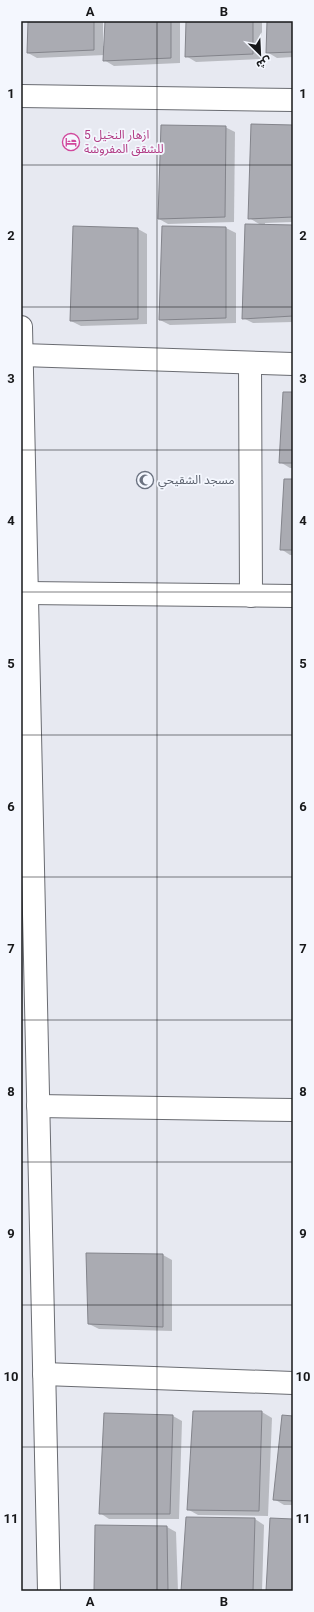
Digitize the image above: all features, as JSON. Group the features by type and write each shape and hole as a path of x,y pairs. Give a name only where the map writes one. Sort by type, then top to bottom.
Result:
{"street":[{"path":"21,96 293,100"},
{"path":"21,327 27,593 27,853 38,1106 49,1591"},
{"path":"22,355 293,364"},
{"path":"250,363 251,596"},
{"path":"27,593 293,596"},
{"path":"38,1106 293,1110"},
{"path":"44,1374 293,1383"}],"building":[{"path":"28,21 94,21 94,50 27,53"},
{"path":"105,21 171,21 171,58 103,61"},
{"path":"186,21 253,21 253,54 185,57"},
{"path":"267,21 293,21 293,52 266,53"},
{"path":"251,124 293,125 293,217 248,219"},
{"path":"161,125 226,126 225,217 158,219"},
{"path":"245,224 293,225 293,316 242,319"},
{"path":"73,226 138,228 138,319 70,321"},
{"path":"162,226 226,227 226,318 159,320"},
{"path":"283,392 293,392 293,463 279,463"},
{"path":"284,479 293,479 293,550 280,550"},
{"path":"86,1253 163,1254 163,1327 88,1324"},
{"path":"193,1411 262,1411 259,1511 187,1510"},
{"path":"104,1413 173,1415 170,1514 99,1514"},
{"path":"282,1415 293,1416 293,1501 273,1500"},
{"path":"186,1517 255,1518 253,1591 181,1591"},
{"path":"270,1518 293,1519 293,1591 266,1591"},
{"path":"95,1525 167,1526 168,1591 94,1591"}],"place":[{"name":"ازهار النخيل 5 للشقق المفروشة","path":"71,142"},
{"name":"مسجد الشقيحي","path":"145,480"}]}
